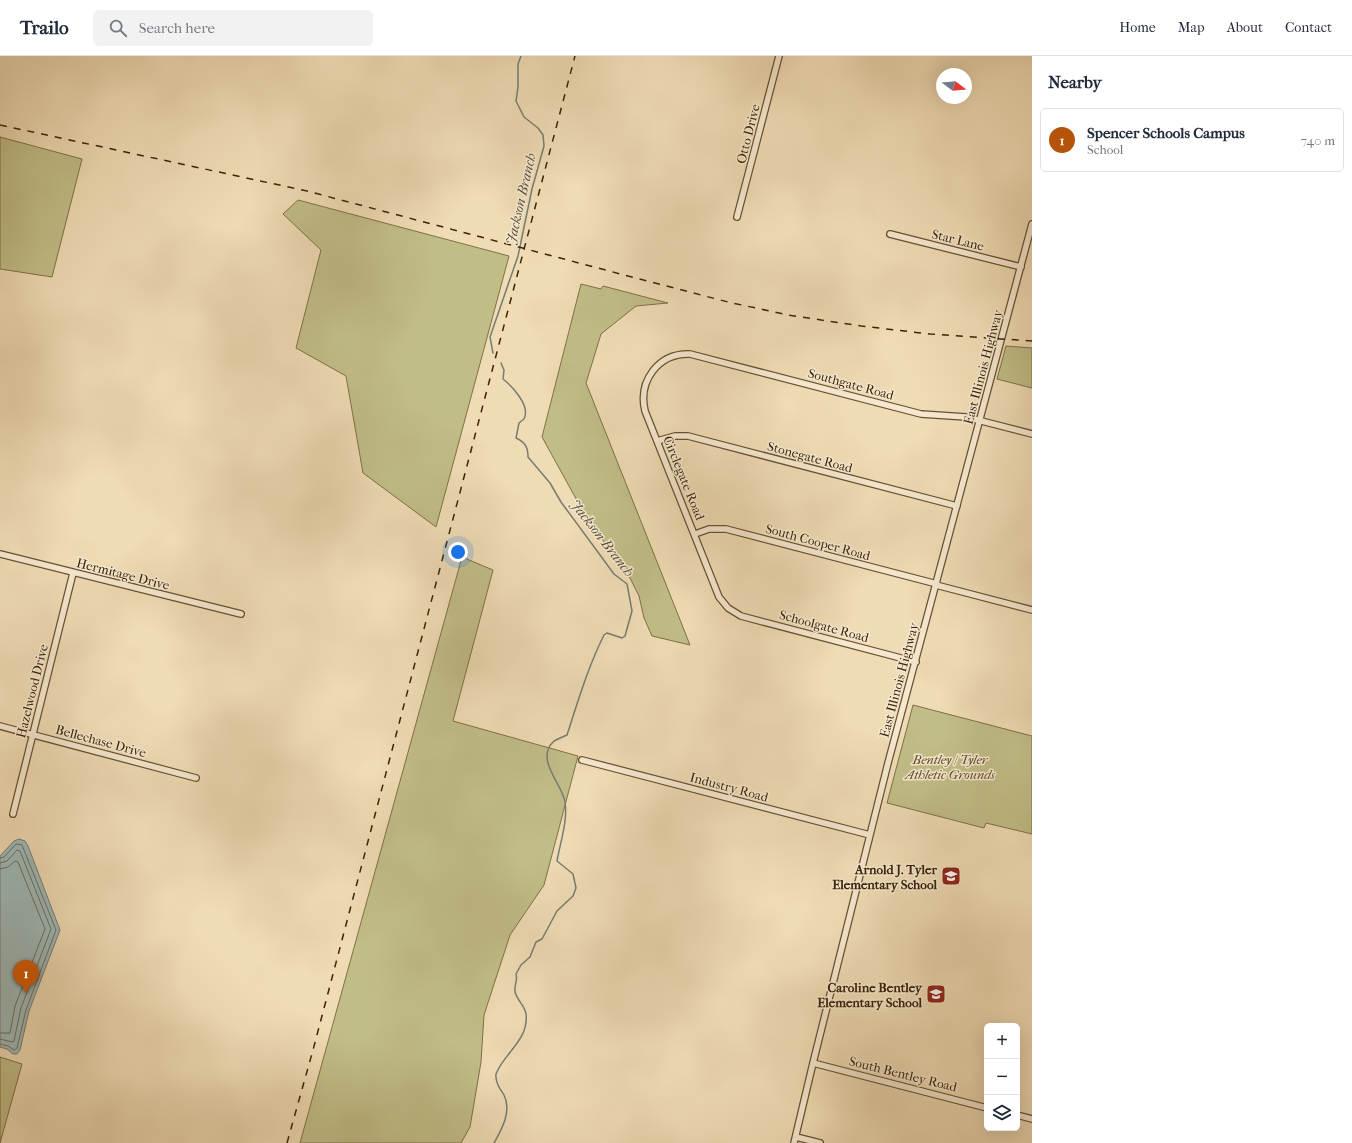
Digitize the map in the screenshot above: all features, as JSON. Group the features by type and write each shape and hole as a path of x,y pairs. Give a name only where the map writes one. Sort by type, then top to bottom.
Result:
{"street":[{"name":"Otto Drive","path":"737,216 779,56"},
{"name":"East Illinois Highway","path":"795,1140 870,835 1032,224"},
{"name":"Star Lane","path":"890,234 1021,267"},
{"name":"Southgate Road","path":"665,360 681,354 695,355 921,414 931,416 957,415 1032,434"},
{"name":"Circlegate Road","path":"665,360 655,367 650,374 643,395 645,411 719,597 728,608"},
{"name":"Stonegate Road","path":"657,441 675,436 688,436 957,506"},
{"name":"South Cooper Road","path":"695,534 709,529 726,529 1032,610"},
{"name":"Hermitage Drive","path":"0,554 241,614"},
{"name":"Hazelwood Drive","path":"13,814 74,573"},
{"name":"Schoolgate Road","path":"728,608 741,616 916,662"},
{"name":"Bellechase Drive","path":"0,726 196,778"},
{"name":"Industry Road","path":"582,760 870,835"},
{"name":"South Bentley Road","path":"813,1063 984,1107"},
{"path":"1020,1116 1032,1119"},
{"path":"795,1140 820,1143"}],"green space":[{"path":"0,137 82,159 52,277 0,269"},
{"path":"298,200 509,256 436,527 363,473 346,376 296,348 321,250 283,214"},
{"path":"581,284 601,289 603,286 668,303 636,306 601,334 586,383 690,645 652,636 644,618 639,596 630,578 585,515 542,437"},
{"path":"1006,346 1032,348 1032,388 997,379"},
{"path":"462,557 493,570 453,721 578,756 544,885 510,935 484,1015 481,1062 470,1127 461,1143 300,1143"},
{"name":"Bentley / Tyler Athletic Grounds","path":"913,705 1032,736 1032,834 986,823 984,828 887,803"},
{"path":"0,1057 22,1064 0,1143"}],"water":[{"path":"19,839 25,841 28,846 60,930 29,1011 20,1050 17,1054 13,1054 7,1049 0,1047 0,856 14,841"}],"waterway":[{"name":"Jackson Branch","path":"493,353 490,337 518,256 532,189 544,146 543,135 538,128 524,117 516,101 518,87 518,64 521,56"},
{"name":"Jackson Branch","path":"494,1143 503,1126 507,1107 504,1095 497,1083 496,1074 504,1059 520,1039 526,1023 525,1011 515,992 517,978 516,974 521,965 530,957 536,942 542,939 557,911 573,896 576,888 573,874 557,861 565,824 566,809 563,795 548,764 548,749 554,741 567,735 588,672 604,635 607,633 622,638 625,636 632,611 627,584 614,574 561,502 550,483 528,457 525,445 522,441 516,438 519,423 524,419 525,408 520,397 503,379 504,370 501,363"}],"railway":[{"path":"287,1143 313,1050 575,56"},
{"path":"0,125 307,191 728,302 788,315 861,326 930,334 1032,341"}],"place":[{"name":"Arnold J. Tyler Elementary School","path":"951,876"},
{"name":"Spencer Schools Campus","path":"26,993"},
{"name":"Caroline Bentley Elementary School","path":"936,994"}]}
